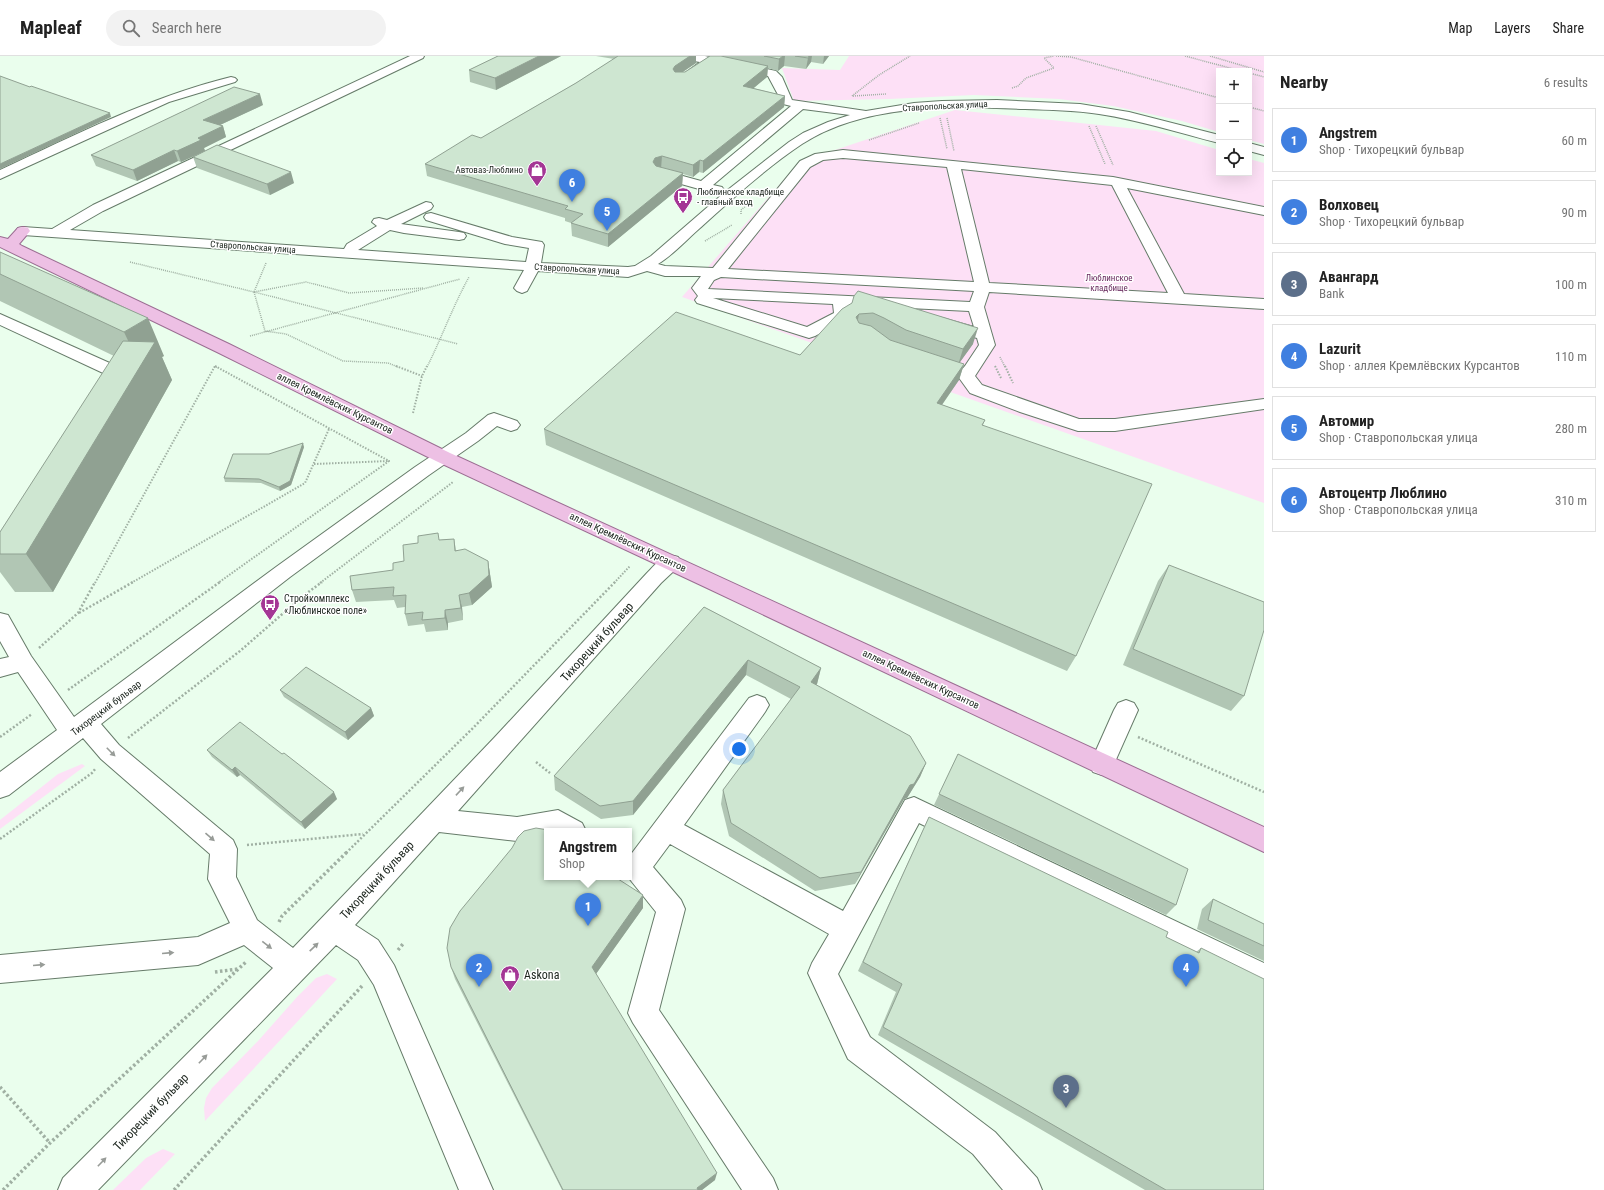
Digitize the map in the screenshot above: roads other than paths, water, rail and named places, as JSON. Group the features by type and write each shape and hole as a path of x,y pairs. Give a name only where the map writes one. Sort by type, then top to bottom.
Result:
{"main road":[{"name":"Ставропольская улица","path":"0,229 23,231"},
{"path":"17,249 12,243 23,231"},
{"name":"аллея Кремлёвских Курсантов","path":"0,241 223,348 443,457 671,562 1264,840"}],"street":[{"path":"55,233 91,214 419,56"},
{"path":"681,56 710,60 772,73 787,102 840,111 870,114"},
{"path":"680,80 710,60"},
{"path":"0,175 165,100 231,80"},
{"name":"Ставропольская улица","path":"23,231 533,267 628,272 646,266 730,194 787,148 814,133 870,114 903,107 973,103 1058,106 1097,110 1135,117 1216,138"},
{"path":"704,186 800,105"},
{"path":"840,111 852,119"},
{"path":"1252,148 1264,151"},
{"path":"841,300 842,315 809,333 701,300 703,292 700,288 709,277 716,274 805,164 820,157 843,154 954,164 1115,182 1264,211"},
{"path":"954,164 983,288 976,308 985,344 972,369 958,372 976,389 1019,406 1078,425 1115,425 1264,404"},
{"path":"661,174 730,194"},
{"path":"1115,182 1179,298"},
{"path":"349,254 352,247 383,223 428,212 510,241"},
{"path":"383,223 404,230 536,245 533,267 528,280 522,288"},
{"path":"32,257 32,253 35,249 46,241 72,234"},
{"path":"646,266 670,272 1179,298 1264,304"},
{"path":"897,283 902,312 985,344"},
{"path":"703,292 976,308"},
{"path":"0,319 126,377 113,396"},
{"name":"Тихорецкий бульвар","path":"0,787 283,572 494,419 511,425"},
{"name":"Тихорецкий бульвар","path":"75,1190 334,927 654,578 671,562"},
{"path":"0,620 23,662 50,702 224,849 222,879 237,907 256,937 294,966"},
{"path":"0,668 23,662"},
{"path":"757,705 666,828 633,866 670,909 643,1014 761,1190"},
{"path":"1102,764 1122,719"},
{"path":"1025,1190 984,1143 859,1048 822,972 848,929 914,808 1264,978"},
{"path":"433,820 517,829 558,822 568,828"},
{"path":"666,828 848,929"},
{"path":"334,927 368,950 380,968 476,1190"},
{"path":"0,969 198,951 256,937"}],"place":[{"name":"Автоваз-Люблино","path":"537,187"},
{"name":"Автоцентр Люблино","path":"572,202"},
{"name":"Люблинское кладбище - главный вход","path":"683,214"},
{"name":"Автомир","path":"607,231"},
{"name":"Стройкомплекс «Люблинское поле»","path":"270,621"},
{"name":"Angstrem","path":"588,926"},
{"name":"Волховец","path":"479,987"},
{"name":"Lazurit","path":"1186,987"},
{"name":"Askona","path":"510,992"},
{"name":"Авангард","path":"1066,1108"}],"park label":[{"name":"Люблинское кладбище","path":"1109,284"}]}
